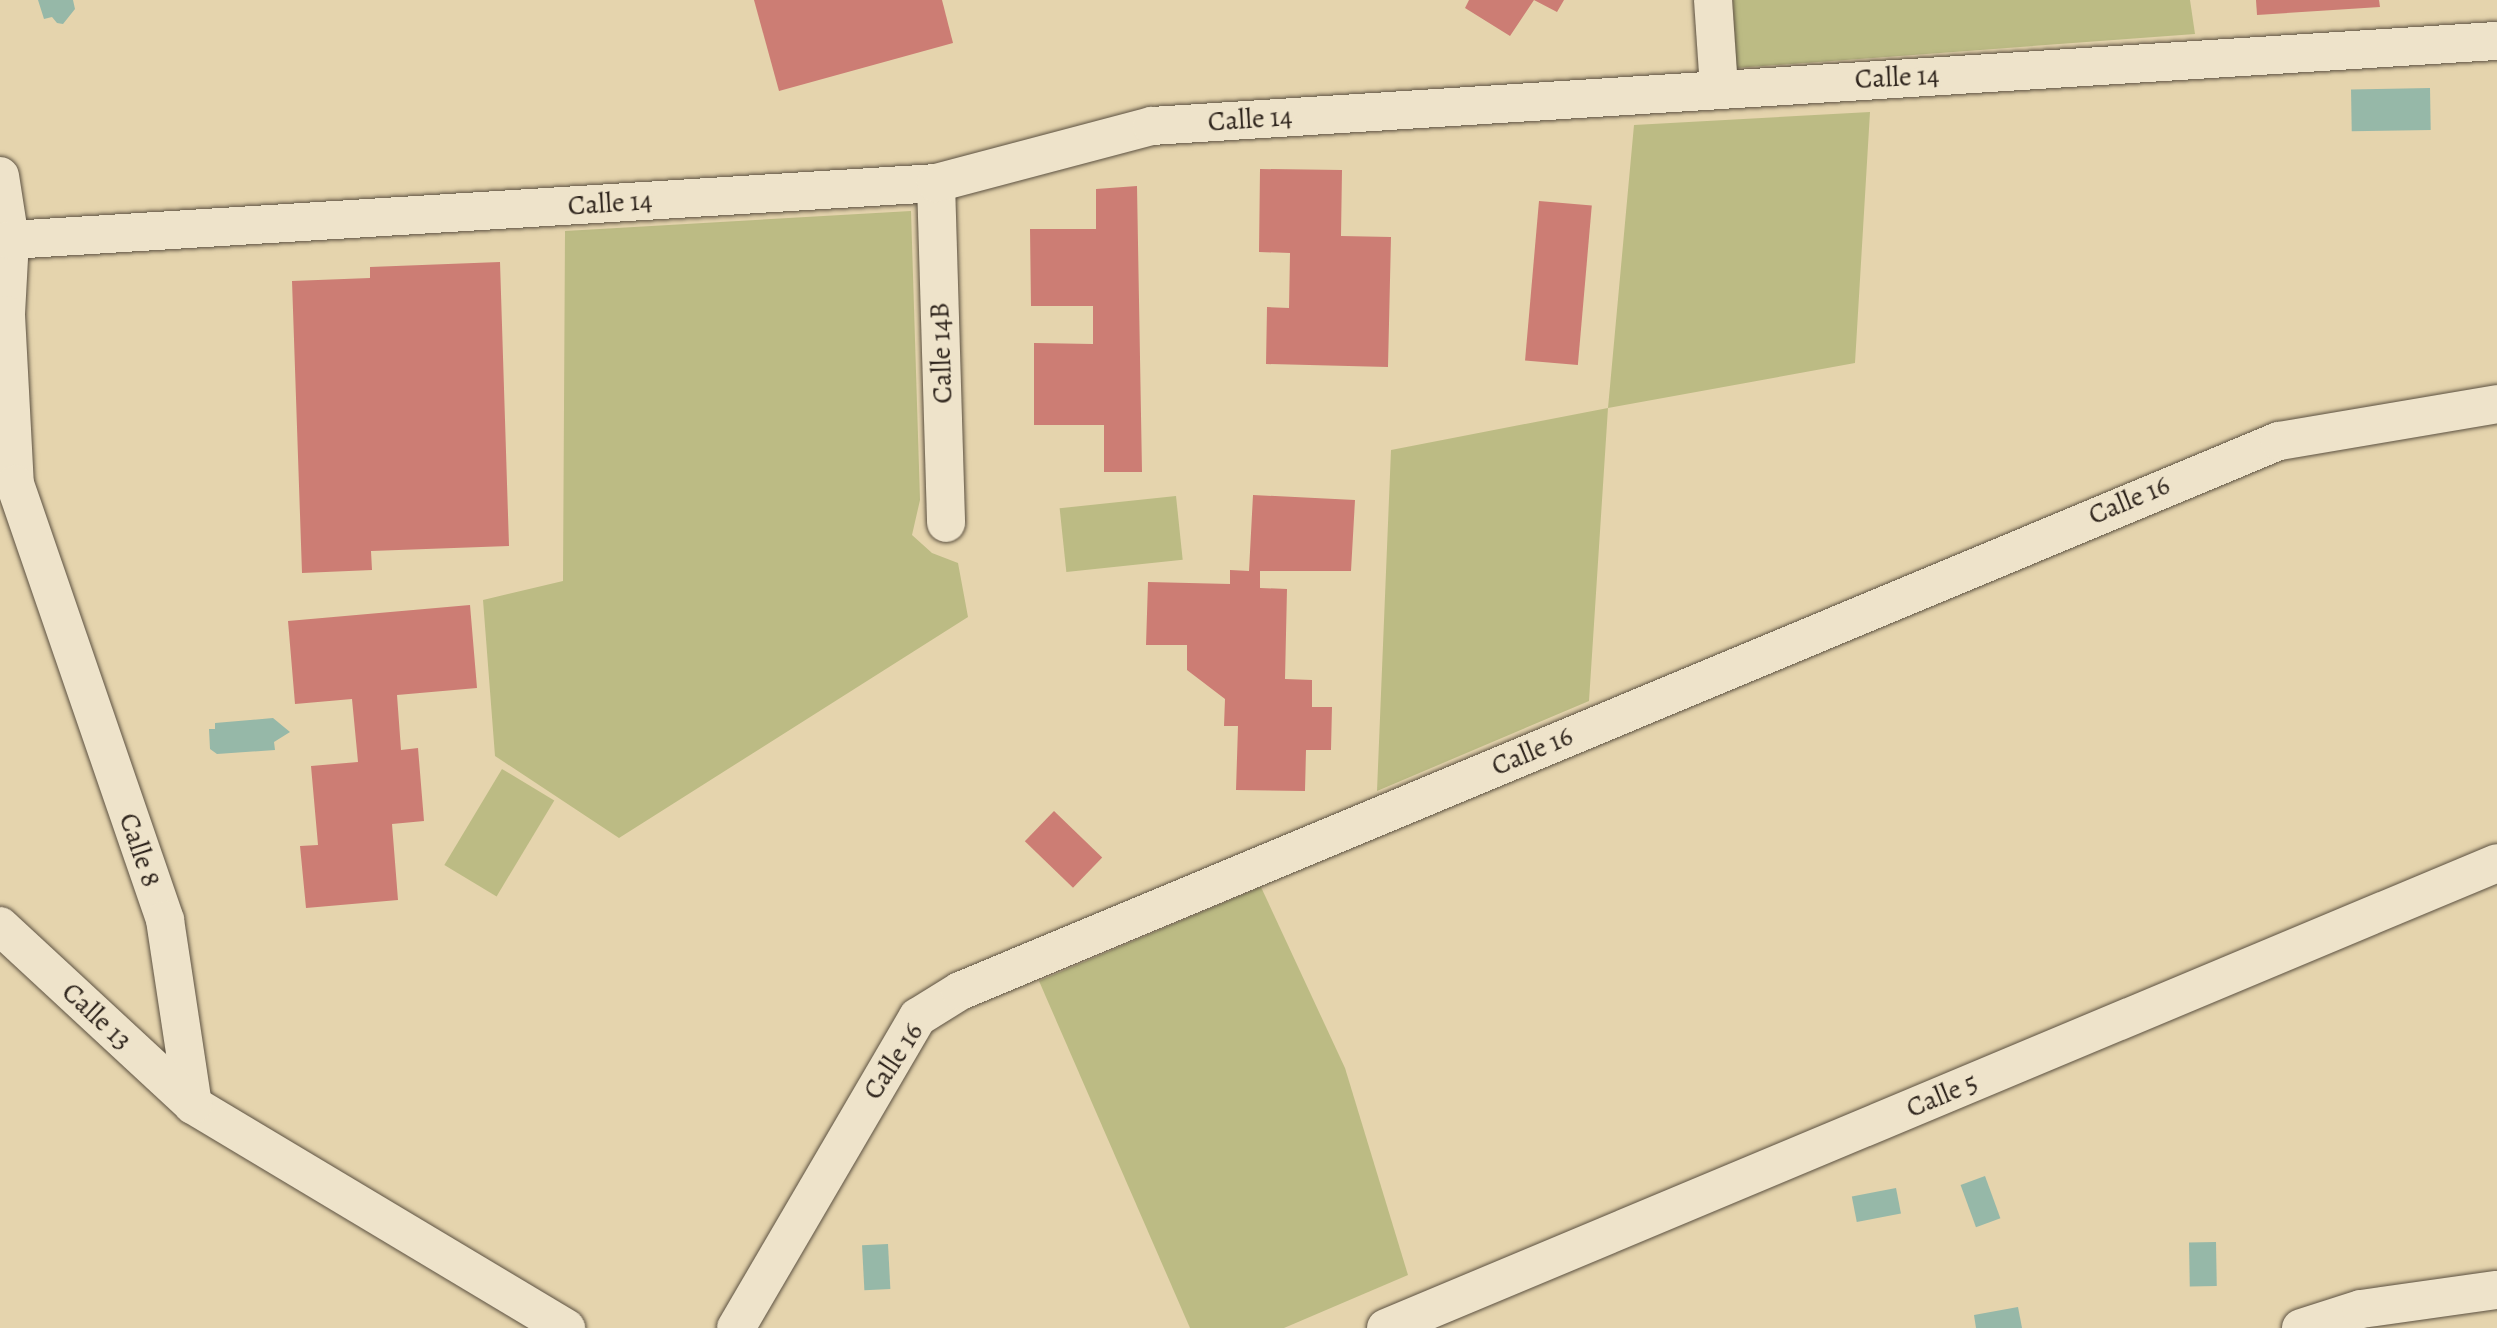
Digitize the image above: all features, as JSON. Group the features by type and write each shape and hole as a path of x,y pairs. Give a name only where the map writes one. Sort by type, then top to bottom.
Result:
{"street":[{"path":"1713,0 1719,87"},
{"name":"Calle 14","path":"10,240 936,183 1152,126 1719,87 2497,41"},
{"name":"Calle 8","path":"0,176 10,240 6,315 15,484 165,920 193,1105"},
{"name":"Calle 14B","path":"936,183 946,523"},
{"name":"Calle 16","path":"736,1328 918,1017 960,991 2214,465 2279,441 2497,404"},
{"name":"Calle 5","path":"1386,1328 2497,863"},
{"name":"Calle 13","path":"0,926 193,1105"},
{"path":"193,1105 566,1328"},
{"path":"2301,1328 2361,1309 2497,1290"}],"shaded area":[{"path":"38,0 73,0 75,9 63,24 57,23 52,17 44,19"},
{"path":"1733,0 2190,0 2195,34 1736,68"},
{"path":"2430,88 2431,130 2352,131 2351,89"},
{"path":"1870,112 1855,363 1608,408 1634,125"},
{"path":"911,211 920,500 912,535 932,553 958,563 968,617 619,838 495,756 483,600 563,581 565,231"},
{"path":"1608,408 1589,701 1377,791 1391,450"},
{"path":"1176,496 1183,560 1066,572 1060,508"},
{"path":"273,718 290,732 274,742 275,750 217,754 210,749 209,729 215,729 215,723"},
{"path":"502,769 554,800 497,896 444,865"},
{"path":"1261,887 1345,1068 1408,1275 1284,1328 1190,1328 1039,981"},
{"path":"1985,1176 2000,1218 1976,1227 1961,1185"},
{"path":"1896,1188 1901,1214 1857,1222 1852,1197"},
{"path":"2189,1242 2216,1242 2217,1286 2190,1286"},
{"path":"888,1244 890,1289 864,1290 862,1245"},
{"path":"2018,1307 2022,1328 1976,1328 1974,1315"}],"building":[{"path":"754,0 942,0 953,43 779,91"},
{"path":"1469,0 1534,0 1510,36 1465,8"},
{"path":"1534,0 1564,0 1557,12"},
{"path":"2256,0 2379,0 2380,7 2257,15"},
{"path":"1260,169 1342,170 1341,236 1391,237 1388,367 1266,364 1267,307 1289,308 1290,253 1259,252"},
{"path":"1137,186 1142,472 1104,472 1104,425 1034,425 1034,343 1093,344 1093,306 1031,306 1030,229 1096,229 1096,189"},
{"path":"1539,201 1592,206 1578,365 1525,360"},
{"path":"500,262 509,546 371,551 372,570 302,573 292,281 370,278 370,267"},
{"path":"1253,495 1355,500 1351,571 1260,571 1260,588 1287,589 1285,679 1312,680 1312,707 1332,707 1331,750 1306,750 1305,791 1236,790 1238,726 1224,726 1225,699 1187,670 1187,645 1146,645 1148,582 1230,584 1230,570 1249,571"},
{"path":"470,605 477,688 397,695 401,750 418,748 424,821 392,824 398,900 306,908 300,846 318,845 311,766 358,762 352,699 295,704 288,621"},
{"path":"1054,811 1102,858 1073,888 1025,841"}]}
